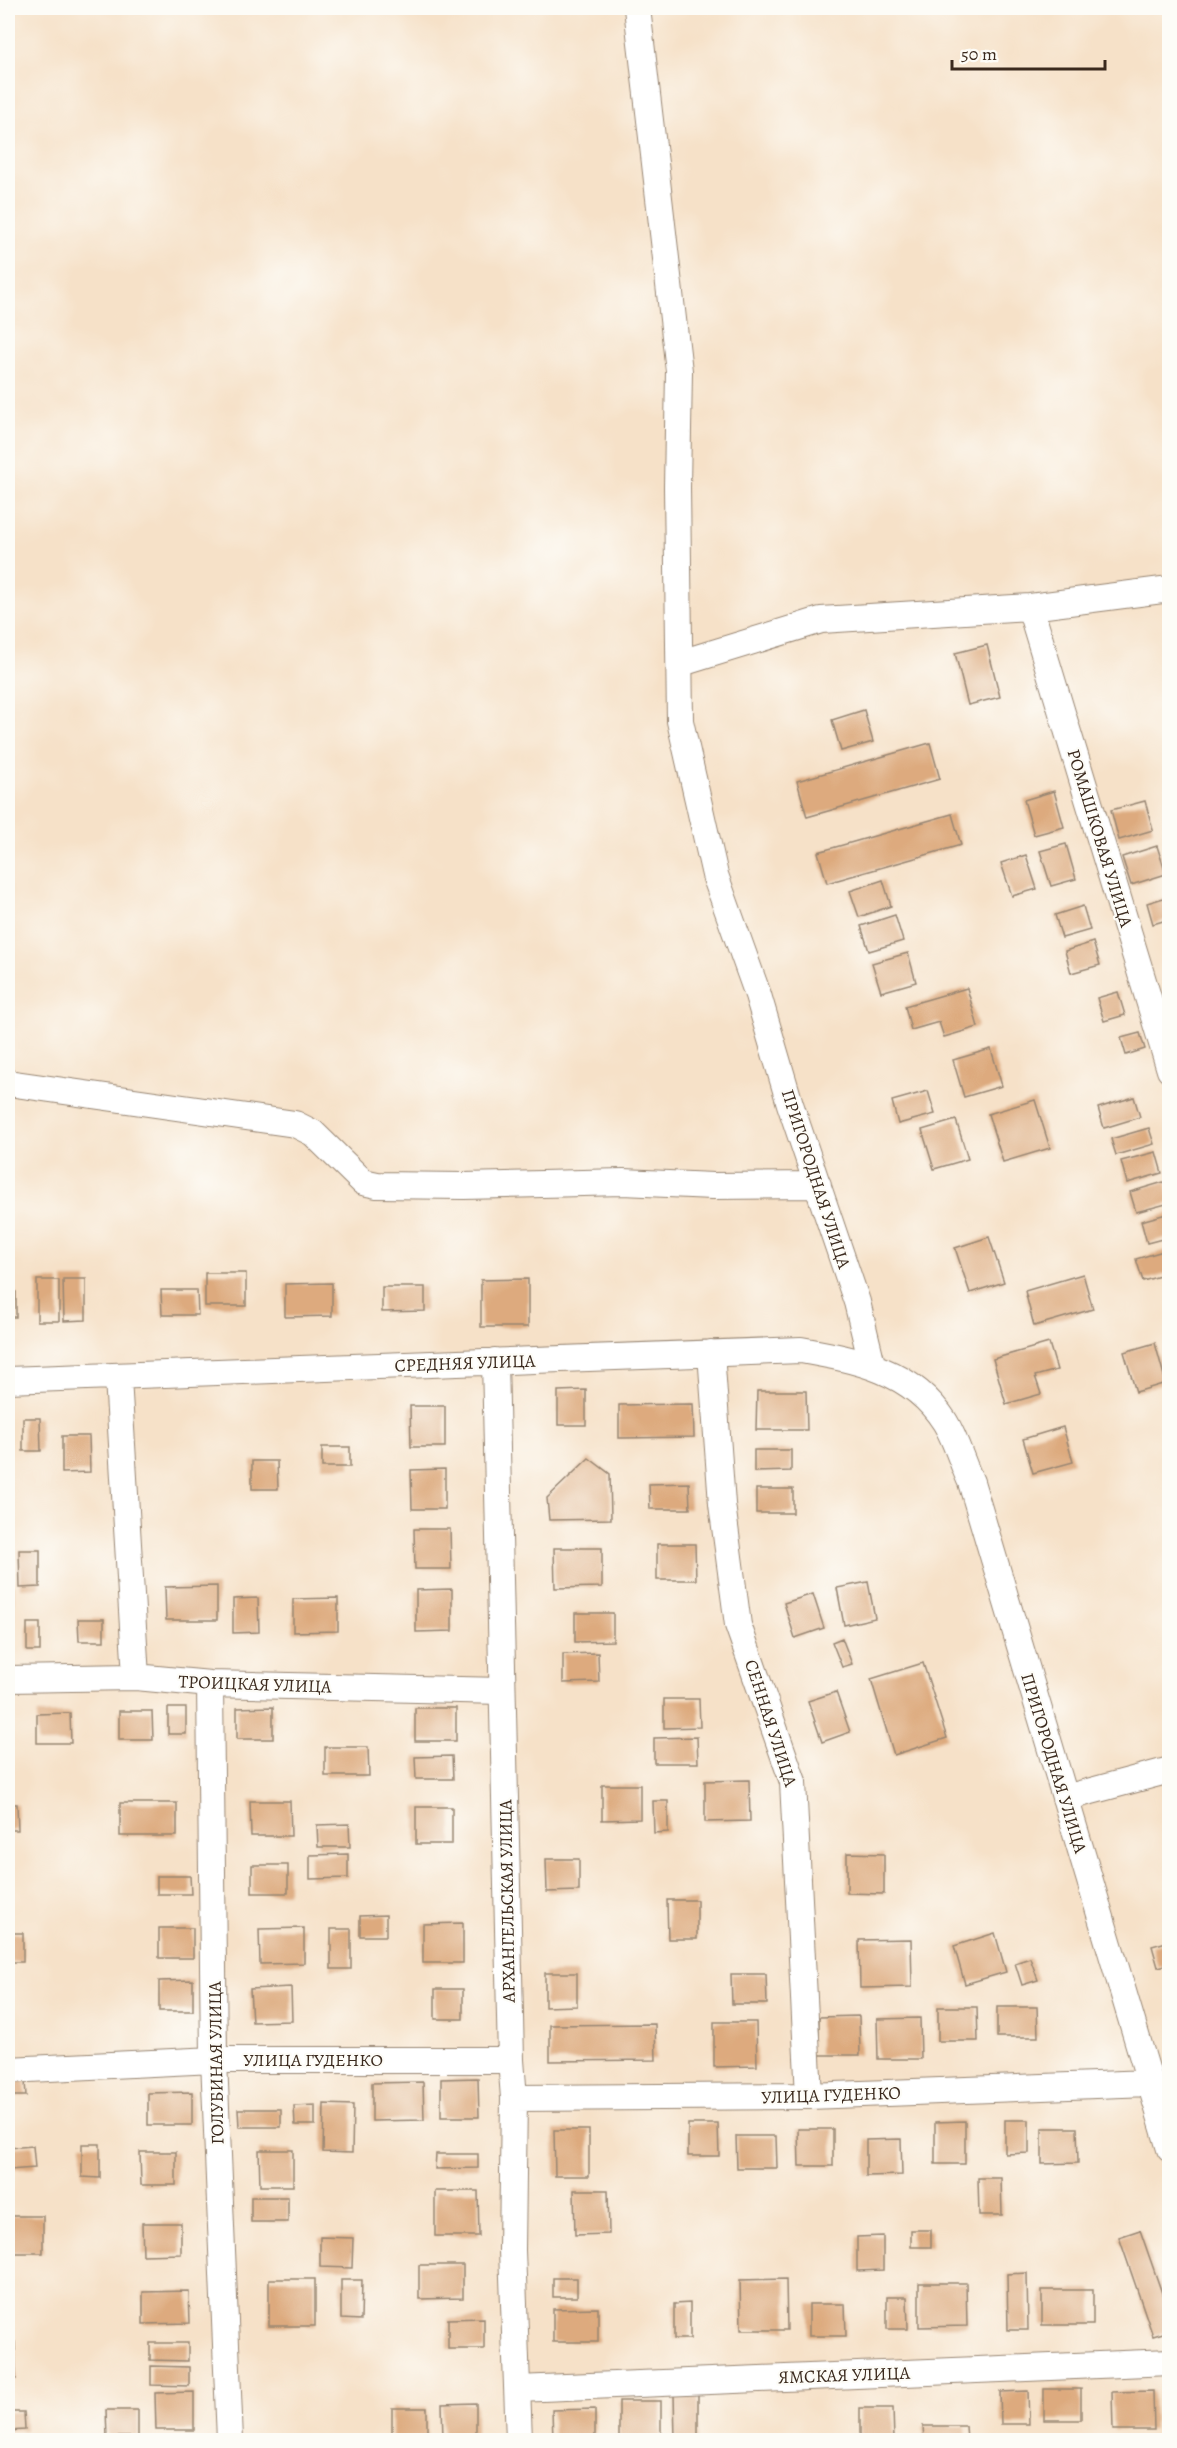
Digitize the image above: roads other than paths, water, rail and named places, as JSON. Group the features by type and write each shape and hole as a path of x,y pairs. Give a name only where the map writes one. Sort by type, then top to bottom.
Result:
{"street":[{"name":"ПРИГОРОДНАЯ УЛИЦА","path":"637,8 679,371 677,487 680,721 715,875 758,995 857,1302 872,1364"},
{"path":"681,663 822,620 1030,607 1170,589"},
{"name":"РОМАШКОВАЯ УЛИЦА","path":"1030,607 1170,1070"},
{"path":"8,1083 295,1124 313,1133 363,1182 377,1185 464,1186 623,1182 713,1186 818,1185"},
{"name":"СРЕДНЯЯ УЛИЦА","path":"8,1380 118,1378 801,1350 872,1364 915,1388"},
{"name":"СЕННАЯ УЛИЦА","path":"711,1353 722,1504 738,1625 794,1782 809,2096"},
{"name":"АРХАНГЕЛЬСКАЯ УЛИЦА","path":"495,1361 511,2060 514,2098 512,2250 519,2440"},
{"path":"118,1378 136,1677"},
{"name":"ПРИГОРОДНАЯ УЛИЦА","path":"915,1388 945,1422 971,1482 1170,2149"},
{"name":"ТРОИЦКАЯ УЛИЦА","path":"8,1679 136,1677 210,1684 502,1691"},
{"name":"ГОЛУБИНАЯ УЛИЦА","path":"210,1684 214,2060 230,2440"},
{"path":"1065,1798 1170,1770"},
{"name":"УЛИЦА ГУДЕНКО","path":"8,2070 214,2060 511,2060"},
{"name":"УЛИЦА ГУДЕНКО","path":"514,2098 809,2096 1149,2083"},
{"name":"ЯМСКАЯ УЛИЦА","path":"518,2389 1170,2362"}]}
